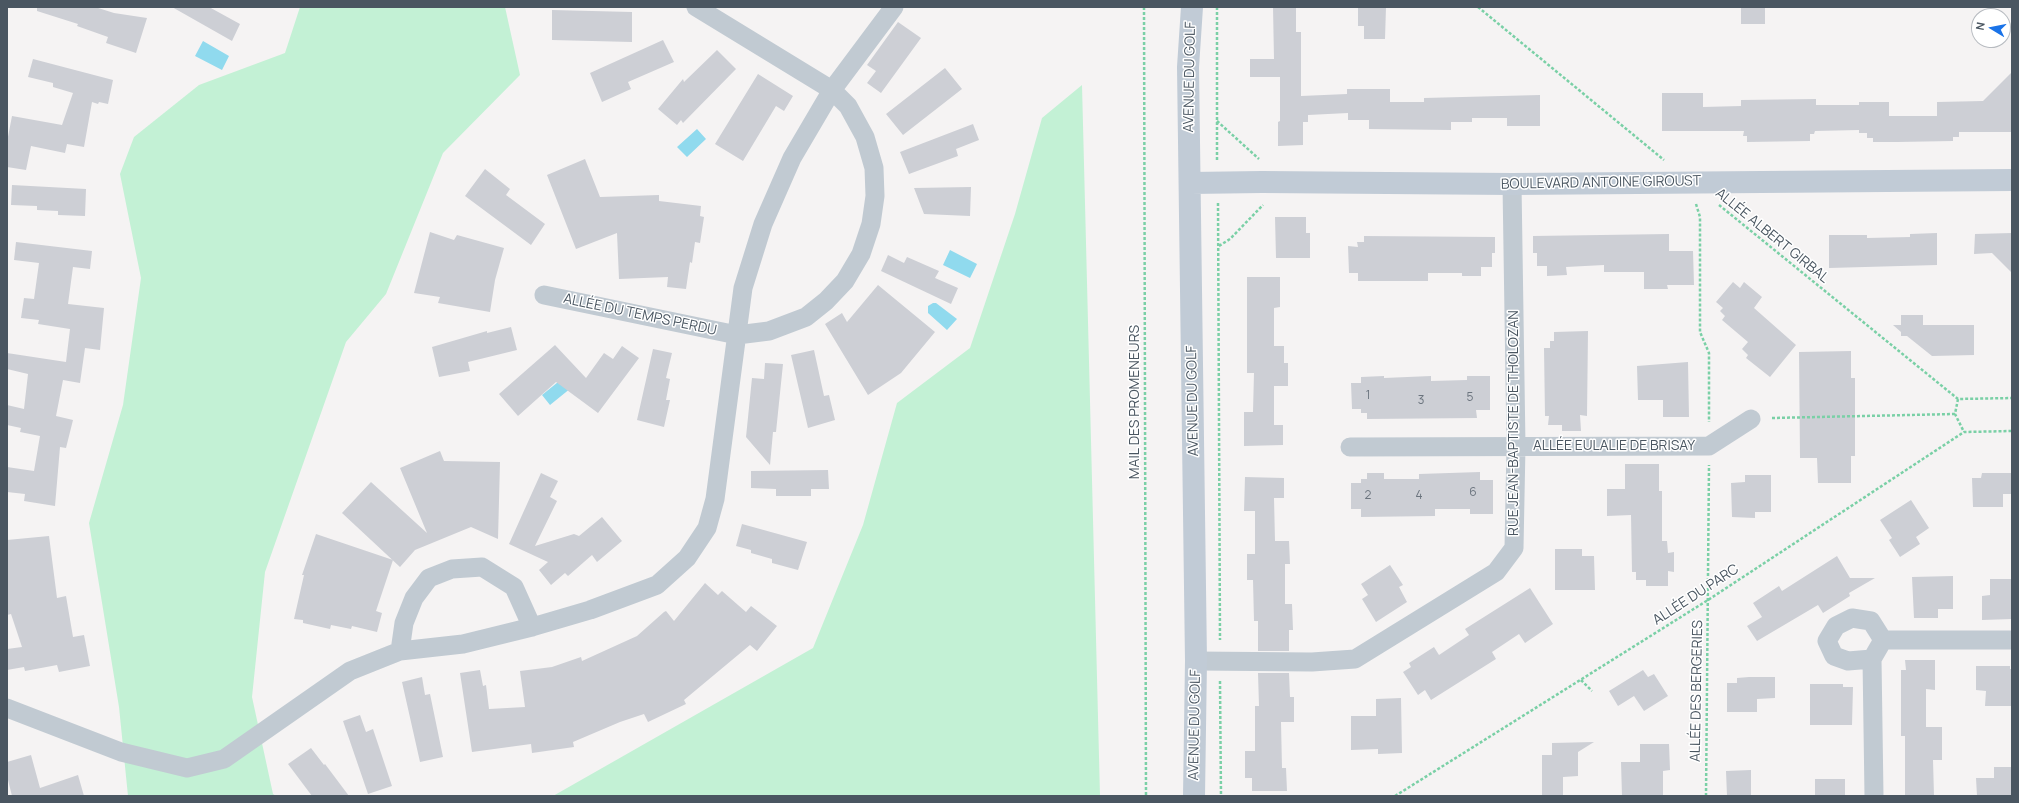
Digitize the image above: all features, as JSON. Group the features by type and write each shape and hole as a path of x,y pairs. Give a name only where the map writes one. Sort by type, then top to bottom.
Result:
{"street":[{"name":"ALLÉE DU TEMPS PERDU","path":"544,295 737,335 768,331 806,317 826,301 845,281 861,254 872,224 875,196 874,168 865,137 848,106 832,90 696,7"},
{"path":"7,708 121,752 187,768 224,759 350,670 400,651 463,644 532,627 590,610 657,585 687,558 707,528 715,499 743,288 763,224 792,158 832,90 894,7"},
{"name":"AVENUE DU GOLF","path":"1192,7 1188,67 1191,183 1196,661 1194,796"},
{"name":"BOULEVARD ANTOINE GIROUST","path":"1191,183 1262,182 1512,184 2012,180"},
{"name":"RUE JEAN-BAPTISTE DE THOLOZAN","path":"1196,661 1312,662 1355,659 1496,572 1514,548 1516,446 1512,184"},
{"name":"ALLÉE EULALIE DE BRISAY","path":"1350,447 1709,446 1751,419"},
{"path":"400,651 404,623 414,598 430,578 452,569 482,567 514,587 532,627"},
{"path":"1872,659 1848,661 1834,656 1827,641 1836,626 1852,618 1871,621 1883,640"},
{"path":"1883,640 2012,640"},
{"path":"1874,796 1872,659 1883,640"}],"path":[{"name":"MAIL DES PROMENEURS","path":"1144,7 1146,796"},
{"path":"1217,7 1221,796"},
{"name":"ALLÉE ALBERT GIRBAL","path":"1478,7 1690,182 1958,399"},
{"name":"ALLÉE DES BERGERIES","path":"1690,182 1700,217 1700,332 1709,353 1706,796"},
{"path":"2012,398 1958,399 1955,414 1964,432 2012,432"},
{"path":"1751,419 1955,414"},
{"name":"ALLÉE DU PARC","path":"1396,796 1708,600 1964,432"},
{"path":"1581,680 1592,692"}],"green space":[{"path":"300,7 505,7 520,75 443,153 386,294 346,342 265,572 252,697 273,794 276,796 128,796 119,707 89,523 123,405 141,278 120,174 134,137 199,85 285,53"},
{"path":"1082,85 1100,796 553,796 813,648 863,525 897,403 970,348 1015,214 1042,118"}],"water":[{"path":"203,41 229,56 222,70 195,56"},
{"path":"697,129 706,139 687,157 677,147"},
{"path":"950,250 977,264 970,278 943,265"},
{"path":"936,303 957,319 947,330 928,313 928,306"},
{"path":"563,378 571,388 550,405 542,395"}],"building":[{"path":"37,7 95,7 114,13 147,18 136,53 106,43 108,37 77,26 78,24 37,11"},
{"path":"172,7 209,7 240,24 232,41"},
{"path":"1273,7 1296,7 1296,32 1301,32 1301,96 1347,94 1347,89 1390,89 1390,102 1424,102 1424,98 1540,95 1540,126 1507,126 1507,118 1472,118 1472,122 1451,122 1451,130 1369,129 1369,120 1348,120 1348,113 1308,115 1308,122 1303,122 1303,145 1278,146 1278,122 1280,121 1280,77 1250,77 1250,59 1274,59"},
{"path":"1358,7 1386,7 1385,39 1364,39 1364,26 1358,26"},
{"path":"1741,7 1765,7 1765,24 1741,24"},
{"path":"552,10 632,12 632,42 552,40"},
{"path":"898,22 921,38 881,93 867,83 876,71 867,65"},
{"path":"663,40 674,62 628,82 631,89 602,102 590,73"},
{"path":"717,50 736,69 683,123 681,120 677,125 658,109 683,79 684,82"},
{"path":"33,59 113,80 108,104 99,102 98,104 92,102 84,147 67,144 65,153 31,146 26,170 7,167 7,142 12,116 62,125 73,93 53,87 53,83 28,77"},
{"path":"945,68 962,89 903,135 886,114"},
{"path":"2012,72 2012,132 1959,132 1959,137 1953,137 1953,141 1873,142 1873,138 1867,138 1867,133 1859,133 1859,130 1815,131 1814,134 1810,134 1810,141 1747,142 1747,136 1743,136 1744,131 1662,131 1662,93 1703,93 1703,107 1741,106 1741,100 1816,99 1816,105 1859,105 1859,102 1889,102 1889,116 1937,116 1937,102 1983,101"},
{"path":"758,74 793,96 784,111 776,106 743,161 715,144"},
{"path":"973,124 979,140 956,149 958,156 909,174 900,152"},
{"path":"585,159 600,197 659,195 659,201 701,206 700,216 704,217 700,243 695,242 686,289 667,287 668,277 619,279 617,233 576,249 547,175"},
{"path":"485,169 510,189 506,195 545,224 531,245 465,196"},
{"path":"12,185 86,189 85,216 58,215 58,211 37,210 37,206 11,205"},
{"path":"971,187 970,216 924,214 914,188"},
{"path":"1275,217 1306,217 1306,233 1310,233 1310,258 1276,258"},
{"path":"430,232 454,240 457,235 504,248 495,280 490,312 438,303 440,297 414,293"},
{"path":"1937,233 1937,265 1829,268 1829,235 1867,235 1867,238 1910,237 1910,234"},
{"path":"2012,233 2012,273 1992,253 1974,254 1975,234"},
{"path":"1669,234 1669,251 1693,251 1694,285 1667,285 1668,289 1644,289 1644,272 1604,272 1604,265 1566,267 1567,275 1547,276 1547,266 1537,266 1537,253 1533,253 1533,236"},
{"path":"1364,236 1495,237 1495,253 1492,253 1492,267 1481,267 1481,276 1462,276 1462,273 1428,273 1428,281 1358,281 1358,273 1349,273 1348,246 1358,247 1357,242 1364,242"},
{"path":"16,242 92,251 90,269 73,267 68,304 104,308 100,350 85,348 80,383 63,380 56,416 73,420 66,448 60,447 55,506 24,501 25,494 7,492 7,467 34,471 40,436 20,432 21,428 7,425 7,405 24,409 28,374 7,369 7,353 66,362 70,329 38,324 39,320 21,318 24,298 34,299 39,263 14,260"},
{"path":"888,255 904,263 907,257 939,271 935,278 958,288 951,304 881,271"},
{"path":"1247,277 1280,277 1280,307 1274,308 1274,346 1284,346 1284,363 1288,363 1288,386 1274,386 1274,425 1283,425 1283,445 1244,446 1244,412 1253,412 1254,373 1247,373"},
{"path":"1733,282 1740,288 1744,282 1762,297 1754,308 1796,345 1770,377 1746,358 1748,355 1742,349 1748,342 1722,320 1725,316 1720,311 1723,308 1716,302"},
{"path":"878,285 935,332 901,373 868,395 825,324 842,313 847,322"},
{"path":"1901,315 1923,315 1923,325 1974,325 1974,355 1932,356 1907,336 1901,336 1901,332 1893,325 1901,325"},
{"path":"511,327 517,350 468,362 470,371 439,377 432,347 487,331 487,333"},
{"path":"1588,331 1587,416 1580,415 1581,431 1562,431 1562,425 1548,425 1549,416 1545,416 1544,348 1550,348 1550,341 1554,341 1554,332"},
{"path":"555,345 586,378 604,353 613,359 622,346 639,358 598,413 556,382 518,416 499,394"},
{"path":"653,349 672,353 666,378 670,379 666,400 670,400 664,427 637,420"},
{"path":"814,350 824,396 829,395 835,420 808,428 791,355"},
{"path":"1851,351 1851,378 1855,378 1855,456 1851,456 1851,483 1818,483 1817,458 1800,458 1799,352"},
{"path":"1688,362 1689,417 1663,417 1663,400 1638,400 1637,366"},
{"path":"765,363 783,364 776,432 773,432 770,465 746,437 752,378 764,379"},
{"path":"1384,376 1384,378 1431,376 1431,381 1467,380 1467,376 1490,376 1490,410 1476,410 1477,418 1367,419 1367,413 1361,413 1361,409 1352,409 1351,383 1361,383 1361,377"},
{"path":"440,451 444,461 500,462 498,539 471,527 415,550 400,567 342,513 371,482 427,533 400,468"},
{"path":"1625,464 1659,464 1659,491 1662,491 1662,541 1667,541 1668,553 1674,552 1674,572 1668,571 1668,586 1646,586 1646,580 1636,580 1636,572 1632,572 1631,515 1607,516 1607,489 1625,489"},
{"path":"828,470 829,489 811,489 811,496 776,496 776,489 751,488 751,471"},
{"path":"1480,472 1480,480 1493,480 1493,514 1470,514 1470,509 1435,509 1435,516 1361,517 1361,509 1351,509 1351,483 1361,483 1361,479 1367,479 1367,473 1384,473 1384,479 1419,479 1419,474"},
{"path":"541,473 558,481 550,497 557,501 535,546 574,534 579,536 602,517 622,541 597,562 592,555 568,576 565,573 551,585 539,570 548,562 509,544"},
{"path":"1982,473 2012,473 2012,494 2003,494 2003,507 1973,507 1972,478 1981,478"},
{"path":"1745,475 1771,475 1771,512 1755,512 1755,518 1732,517 1731,483 1745,482"},
{"path":"1245,477 1284,478 1284,498 1274,498 1275,541 1289,541 1290,564 1285,564 1285,604 1292,604 1293,630 1289,630 1289,651 1258,651 1258,621 1254,621 1253,580 1247,580 1247,554 1255,554 1255,511 1244,511"},
{"path":"1911,500 1929,528 1916,537 1920,544 1900,557 1889,540 1892,538 1880,520"},
{"path":"742,524 807,542 798,570 772,563 772,559 751,553 751,550 736,546"},
{"path":"316,534 393,560 376,611 382,613 377,632 352,626 351,629 331,625 330,629 303,623 303,620 294,619 304,575 302,575"},
{"path":"49,536 57,598 66,596 73,637 84,635 90,666 59,672 57,665 25,671 24,667 7,670 7,649 22,647 11,614 7,615 7,540"},
{"path":"1555,549 1582,549 1582,556 1594,556 1595,590 1555,590"},
{"path":"1837,556 1850,578 1875,578 1849,593 1850,596 1823,613 1818,605 1757,641 1747,626 1762,617 1753,603 1779,586 1782,591"},
{"path":"1390,565 1403,585 1399,587 1407,602 1376,622 1362,599 1368,595 1361,584"},
{"path":"1953,576 1953,609 1938,609 1938,618 1914,618 1912,577"},
{"path":"1990,579 2012,579 2012,619 1982,620 1982,596 1990,595"},
{"path":"705,583 718,595 722,591 746,612 751,606 777,626 757,651 750,645 684,700 686,704 648,722 644,714 620,722 573,742 574,747 532,753 531,744 472,752 460,673 480,670 483,686 486,685 489,709 525,707 520,671 552,667 581,657 582,661 637,636 666,611 674,621"},
{"path":"1530,588 1553,624 1525,643 1519,634 1492,652 1496,659 1431,700 1425,690 1418,695 1403,672 1411,667 1409,663 1434,647 1439,655 1469,635 1465,629"},
{"path":"1905,660 1935,660 1935,690 1926,689 1926,727 1942,727 1942,760 1933,760 1934,796 1905,796 1905,736 1901,736 1901,670 1906,670"},
{"path":"1976,666 2010,666 2010,669 2012,669 2012,706 1985,706 1986,691 1976,690"},
{"path":"1643,670 1648,677 1654,674 1668,696 1644,711 1634,696 1618,706 1609,691"},
{"path":"1258,673 1289,673 1290,697 1294,697 1294,722 1281,722 1282,768 1286,768 1287,791 1252,791 1252,778 1245,778 1245,751 1255,751 1255,706 1259,706"},
{"path":"422,677 425,695 430,694 443,757 420,762 402,682"},
{"path":"1775,677 1775,698 1757,699 1757,712 1727,712 1727,683 1737,683 1737,678"},
{"path":"1810,684 1843,684 1843,687 1853,687 1852,725 1810,725"},
{"path":"1401,698 1402,753 1378,754 1378,749 1351,750 1351,716 1376,716 1376,699"},
{"path":"360,715 366,732 373,729 392,786 368,794 343,721"},
{"path":"1594,742 1578,752 1578,776 1563,777 1563,795 1542,795 1542,755 1552,755 1552,743"},
{"path":"1640,744 1669,744 1670,770 1663,771 1663,796 1622,796 1621,762 1640,762"},
{"path":"311,748 349,796 312,796 288,764"},
{"path":"31,755 40,788 78,775 84,796 12,796 7,776 7,762"},
{"path":"1994,767 2012,767 2012,796 1977,796 1976,778 1994,778"},
{"path":"1751,770 1751,796 1727,796 1726,771"},
{"path":"1815,779 1845,779 1845,796 1815,796"}]}
